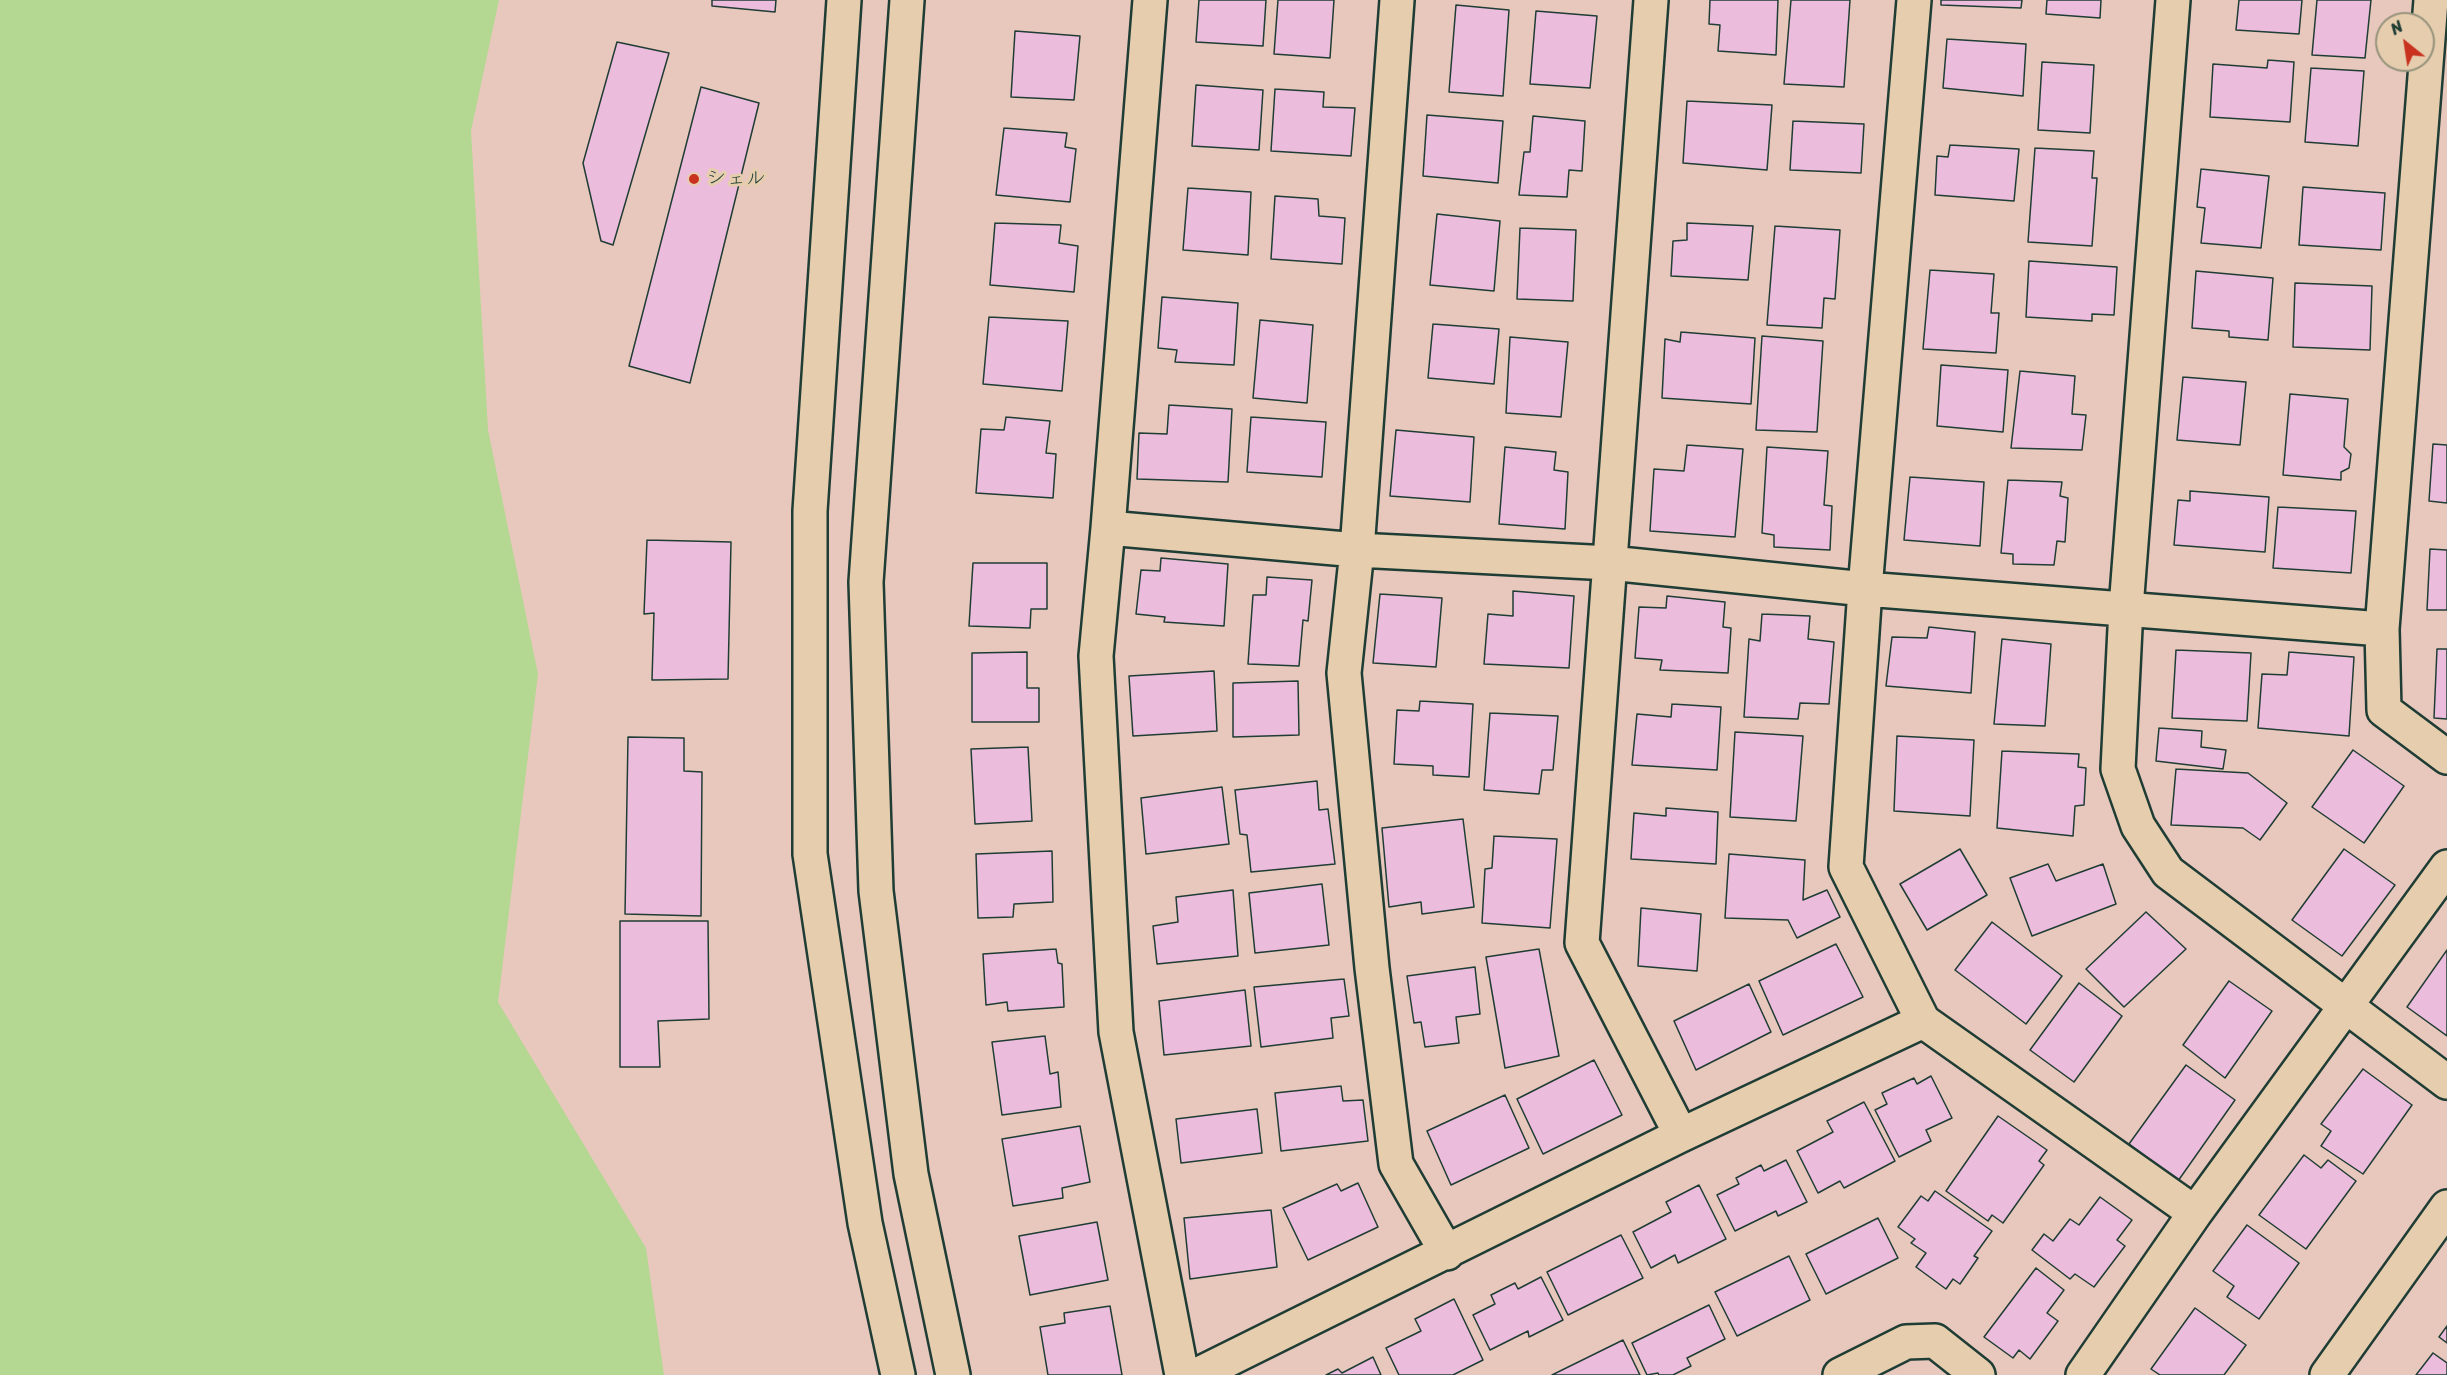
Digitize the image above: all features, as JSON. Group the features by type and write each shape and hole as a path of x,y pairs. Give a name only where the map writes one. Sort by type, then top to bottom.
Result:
{"street":[{"path":"844,0 810,511 810,854 865,1223 898,1375"},
{"path":"907,0 867,570 876,891 911,1174 953,1375"},
{"path":"1150,0 1096,656 1116,1032 1182,1375"},
{"path":"1397,0 1357,550 1344,673 1372,968 1396,1164 1448,1253"},
{"path":"1651,0 1582,944 1681,1135"},
{"path":"1914,0 1864,589 1846,867 1923,1021 2195,1213"},
{"path":"2174,0 2126,608 2118,769 2138,826 2168,872 2447,1082"},
{"path":"2431,0 2382,629 2384,710 2447,757"},
{"path":"1108,528 1357,550 1610,563 1864,589 2382,629"},
{"path":"2083,1375 2195,1213 2348,1006 2447,867"},
{"path":"1197,1375 1448,1253 1681,1135 1923,1021"},
{"path":"2326,1375 2447,1207"},
{"path":"1840,1375 1906,1342 1935,1341 1978,1375"}],"green space":[{"path":"0,0 499,0 471,131 488,430 538,674 498,1002 646,1248 664,1375 0,1375"}],"building":[{"path":"712,0 776,0 775,12 712,6"},
{"path":"1199,0 1266,0 1263,46 1196,42"},
{"path":"1278,0 1334,0 1330,58 1274,54"},
{"path":"1710,0 1778,0 1776,55 1718,51 1720,25 1709,24"},
{"path":"1791,0 1850,0 1844,87 1784,84"},
{"path":"1941,0 2022,0 2021,8 1941,5"},
{"path":"2047,0 2101,0 2100,18 2046,14"},
{"path":"2239,0 2302,0 2299,34 2236,30"},
{"path":"2317,0 2371,0 2365,58 2312,55"},
{"path":"1456,5 1509,10 1503,96 1449,92"},
{"path":"1536,11 1597,16 1590,88 1530,84"},
{"path":"1015,31 1080,36 1074,100 1011,97"},
{"path":"1947,39 2026,44 2023,96 1943,88"},
{"path":"617,42 669,53 613,245 601,241 583,163"},
{"path":"2268,60 2294,62 2290,122 2210,117 2213,64 2267,68"},
{"path":"2042,62 2094,65 2090,133 2038,130"},
{"path":"2311,68 2364,71 2358,146 2305,142"},
{"path":"1196,85 1263,90 1259,150 1192,146"},
{"path":"701,87 759,103 690,383 629,366"},
{"path":"1275,89 1324,92 1323,107 1355,108 1351,156 1271,151"},
{"path":"1687,101 1772,105 1767,170 1683,163"},
{"path":"1427,115 1503,121 1498,183 1423,176"},
{"path":"1533,116 1585,121 1582,171 1569,170 1567,197 1519,195 1524,152 1530,152"},
{"path":"1793,121 1864,124 1861,173 1790,170"},
{"path":"1004,128 1067,133 1065,147 1076,149 1070,202 996,195"},
{"path":"1950,145 2019,149 2014,201 1935,195 1937,156 1948,157"},
{"path":"2035,148 2094,151 2092,178 2097,178 2092,246 2028,242"},
{"path":"2201,169 2269,176 2261,248 2201,243 2205,208 2197,207"},
{"path":"2303,187 2385,193 2381,250 2299,245"},
{"path":"1188,188 1251,192 1248,255 1183,250"},
{"path":"1275,196 1318,199 1319,216 1345,218 1342,264 1271,259"},
{"path":"1437,214 1500,221 1494,291 1430,285"},
{"path":"995,223 1061,225 1059,243 1078,246 1074,292 990,285"},
{"path":"1687,223 1753,226 1748,280 1671,276 1673,241 1687,240"},
{"path":"1775,226 1840,230 1835,299 1824,298 1822,328 1767,325"},
{"path":"1520,228 1576,230 1573,301 1517,299"},
{"path":"2029,261 2117,267 2114,315 2092,314 2092,321 2026,317"},
{"path":"1930,270 1994,274 1991,313 1999,313 1996,353 1923,349"},
{"path":"2196,271 2273,278 2268,340 2229,337 2229,331 2192,328"},
{"path":"2295,283 2372,286 2370,350 2293,347"},
{"path":"1162,297 1238,303 1234,365 1175,362 1177,350 1158,348"},
{"path":"989,317 1068,321 1062,391 983,384"},
{"path":"1260,320 1313,325 1307,403 1253,398"},
{"path":"1433,324 1499,329 1494,384 1428,378"},
{"path":"1681,332 1755,338 1751,404 1662,398 1665,339 1680,342"},
{"path":"1762,336 1823,341 1817,432 1756,430"},
{"path":"1510,337 1568,342 1561,417 1506,413"},
{"path":"1941,365 2008,370 2003,432 1937,426"},
{"path":"2020,371 2075,376 2072,414 2086,415 2082,450 2011,448"},
{"path":"2183,377 2246,382 2240,445 2177,440"},
{"path":"2290,394 2348,399 2344,447 2351,454 2349,468 2341,472 2341,480 2283,475"},
{"path":"1169,405 1232,409 1228,482 1137,479 1139,433 1167,434"},
{"path":"1006,417 1050,421 1046,453 1056,454 1053,498 976,493 981,429 1004,430"},
{"path":"1251,417 1326,422 1322,477 1247,472"},
{"path":"1396,430 1474,437 1470,502 1390,496"},
{"path":"2433,444 2447,445 2447,503 2429,501"},
{"path":"1687,445 1743,449 1735,537 1650,531 1654,469 1684,471"},
{"path":"1505,447 1556,452 1554,470 1568,472 1565,529 1499,524"},
{"path":"1767,447 1828,451 1824,505 1832,506 1830,550 1774,547 1774,535 1762,533"},
{"path":"1910,477 1984,482 1980,546 1904,540"},
{"path":"2008,480 2062,482 2060,496 2068,498 2065,542 2057,541 2054,565 2013,564 2013,554 2001,553"},
{"path":"2190,491 2269,497 2265,552 2174,545 2178,500 2190,501"},
{"path":"2278,507 2356,511 2351,573 2273,568"},
{"path":"647,540 731,542 728,679 652,680 654,613 644,614"},
{"path":"2430,549 2447,550 2447,610 2427,610"},
{"path":"1161,558 1228,564 1224,626 1164,622 1165,617 1136,614 1141,570 1160,571"},
{"path":"973,563 1047,563 1047,609 1031,609 1030,628 969,626"},
{"path":"1267,577 1312,580 1308,621 1303,620 1299,666 1248,664 1253,595 1266,595"},
{"path":"1513,591 1574,596 1569,668 1484,664 1488,614 1513,616"},
{"path":"1380,594 1442,598 1436,667 1373,663"},
{"path":"1667,596 1725,602 1723,627 1731,628 1728,673 1660,670 1662,660 1635,658 1639,607 1666,608"},
{"path":"1762,614 1810,616 1808,639 1834,642 1829,704 1800,703 1798,719 1744,717 1749,639 1760,641"},
{"path":"1929,627 1975,632 1971,693 1886,686 1892,637 1927,638"},
{"path":"2002,639 2051,644 2045,726 1994,724"},
{"path":"2437,649 2447,649 2447,719 2434,718"},
{"path":"2176,650 2251,653 2247,721 2172,718"},
{"path":"1027,652 1027,688 1039,688 1039,722 972,722 972,653"},
{"path":"2289,652 2354,657 2349,736 2258,728 2262,674 2287,675"},
{"path":"1214,671 1217,731 1133,736 1129,676"},
{"path":"1298,681 1299,735 1233,737 1233,683"},
{"path":"1420,701 1473,704 1469,777 1433,775 1433,766 1394,764 1397,710 1419,711"},
{"path":"1672,704 1721,707 1717,770 1632,765 1637,714 1671,717"},
{"path":"1490,713 1558,716 1553,770 1542,770 1539,794 1484,790"},
{"path":"2159,728 2202,731 2201,747 2226,750 2223,769 2156,761"},
{"path":"1735,732 1803,736 1796,821 1730,817"},
{"path":"1897,736 1974,740 1970,816 1894,811"},
{"path":"628,737 684,738 684,771 702,772 701,916 625,914"},
{"path":"1028,747 1032,821 975,824 971,749"},
{"path":"2353,750 2404,786 2364,843 2312,807"},
{"path":"2002,751 2079,754 2078,767 2086,768 2084,805 2075,806 2073,836 1997,828"},
{"path":"2176,769 2248,773 2287,803 2260,840 2243,828 2171,825"},
{"path":"1317,781 1319,810 1328,809 1335,864 1251,872 1247,835 1240,834 1235,790"},
{"path":"1222,787 1229,844 1146,854 1141,798"},
{"path":"1666,808 1718,812 1716,864 1631,859 1634,813 1666,816"},
{"path":"1463,819 1474,907 1422,914 1421,902 1389,907 1382,828"},
{"path":"1494,836 1557,839 1550,928 1482,923 1485,869 1492,868"},
{"path":"1960,849 1987,895 1927,930 1900,884"},
{"path":"2344,849 2395,885 2342,956 2292,920"},
{"path":"1052,851 1053,902 1014,904 1013,917 978,918 976,854"},
{"path":"1729,854 1805,860 1803,900 1827,890 1840,917 1797,938 1788,920 1725,918"},
{"path":"2048,864 2056,881 2103,864 2116,904 2032,936 2010,878"},
{"path":"1322,884 1329,945 1255,953 1249,893"},
{"path":"1233,890 1238,956 1157,964 1153,926 1178,922 1176,897"},
{"path":"1641,908 1701,914 1697,971 1638,966"},
{"path":"2146,912 2186,949 2124,1007 2086,969"},
{"path":"620,921 708,921 709,1019 658,1021 660,1067 620,1067"},
{"path":"1992,922 2062,976 2026,1024 1955,970"},
{"path":"1836,944 1863,997 1783,1035 1759,981"},
{"path":"1056,949 1058,963 1062,964 1064,1007 1008,1011 1007,1002 986,1005 983,954"},
{"path":"1539,949 1559,1056 1505,1068 1486,957"},
{"path":"2447,950 2447,1036 2407,1007"},
{"path":"1475,967 1480,1014 1456,1017 1459,1043 1425,1047 1421,1022 1414,1023 1407,976"},
{"path":"1344,979 1349,1016 1331,1018 1333,1038 1261,1047 1254,987"},
{"path":"2229,981 2272,1011 2225,1078 2183,1045"},
{"path":"2079,983 2122,1016 2074,1082 2030,1050"},
{"path":"1749,984 1771,1032 1696,1070 1674,1021"},
{"path":"1245,990 1251,1046 1164,1055 1159,1001"},
{"path":"1045,1036 1050,1074 1058,1072 1061,1107 1002,1115 992,1042"},
{"path":"1594,1060 1622,1115 1543,1154 1517,1099"},
{"path":"2186,1065 2235,1100 2178,1181 2129,1144"},
{"path":"2363,1069 2412,1105 2363,1174 2321,1146 2331,1131 2321,1124"},
{"path":"1931,1076 1952,1118 1926,1130 1931,1141 1899,1157 1875,1110 1887,1104 1882,1093 1914,1078 1917,1084"},
{"path":"1341,1086 1343,1101 1363,1100 1368,1141 1281,1151 1275,1093"},
{"path":"1505,1095 1529,1148 1451,1185 1427,1131"},
{"path":"1864,1102 1895,1161 1844,1188 1840,1181 1818,1193 1797,1151 1833,1132 1827,1121"},
{"path":"1257,1109 1262,1153 1181,1163 1176,1119"},
{"path":"1998,1116 2047,1150 2039,1161 2044,1165 2003,1223 1992,1215 1988,1221 1946,1191"},
{"path":"1080,1126 1090,1182 1062,1188 1063,1198 1013,1206 1002,1139"},
{"path":"2304,1155 2321,1168 2328,1160 2356,1181 2306,1249 2259,1215"},
{"path":"1786,1160 1807,1202 1778,1216 1776,1211 1735,1231 1717,1195 1739,1184 1736,1178 1761,1165 1764,1171"},
{"path":"1358,1183 1378,1227 1308,1260 1283,1208 1337,1184 1341,1191"},
{"path":"1699,1185 1726,1239 1678,1263 1675,1255 1651,1268 1633,1232 1671,1212 1666,1202"},
{"path":"1935,1191 1992,1231 1974,1256 1978,1258 1960,1284 1953,1279 1946,1289 1916,1267 1926,1253 1911,1243 1915,1239 1898,1227 1921,1196 1928,1201"},
{"path":"2100,1197 2132,1220 2117,1240 2125,1246 2094,1287 2075,1274 2070,1279 2032,1250 2044,1234 2053,1241 2070,1219 2079,1225"},
{"path":"1271,1210 1277,1267 1190,1279 1184,1218"},
{"path":"1878,1218 1898,1258 1826,1294 1806,1254"},
{"path":"1097,1222 1108,1280 1030,1295 1019,1236"},
{"path":"2247,1225 2299,1263 2259,1319 2227,1297 2234,1286 2213,1271"},
{"path":"1621,1235 1643,1278 1568,1315 1547,1272"},
{"path":"1789,1256 1810,1300 1737,1336 1715,1292"},
{"path":"2036,1268 2064,1290 2047,1313 2058,1321 2030,1359 2019,1350 2013,1358 1984,1337"},
{"path":"1541,1277 1563,1320 1529,1337 1528,1331 1490,1350 1473,1315 1495,1304 1491,1295 1515,1283 1518,1289"},
{"path":"1454,1299 1483,1360 1453,1375 1399,1375 1386,1348 1421,1331 1415,1319"},
{"path":"1709,1305 1725,1339 1687,1358 1691,1366 1673,1375 1659,1375 1658,1373 1647,1375 1632,1343"},
{"path":"1110,1306 1122,1375 1048,1375 1040,1327 1065,1323 1064,1313"},
{"path":"2195,1308 2246,1345 2224,1375 2160,1375 2151,1369"},
{"path":"2447,1326 2447,1343 2439,1337"},
{"path":"1623,1340 1640,1375 1552,1375"},
{"path":"2433,1353 2447,1363 2447,1375 2416,1375"},
{"path":"1373,1357 1381,1375 1326,1375 1338,1369 1342,1373"}],"place":[{"name":"シェル","path":"694,179"}]}
